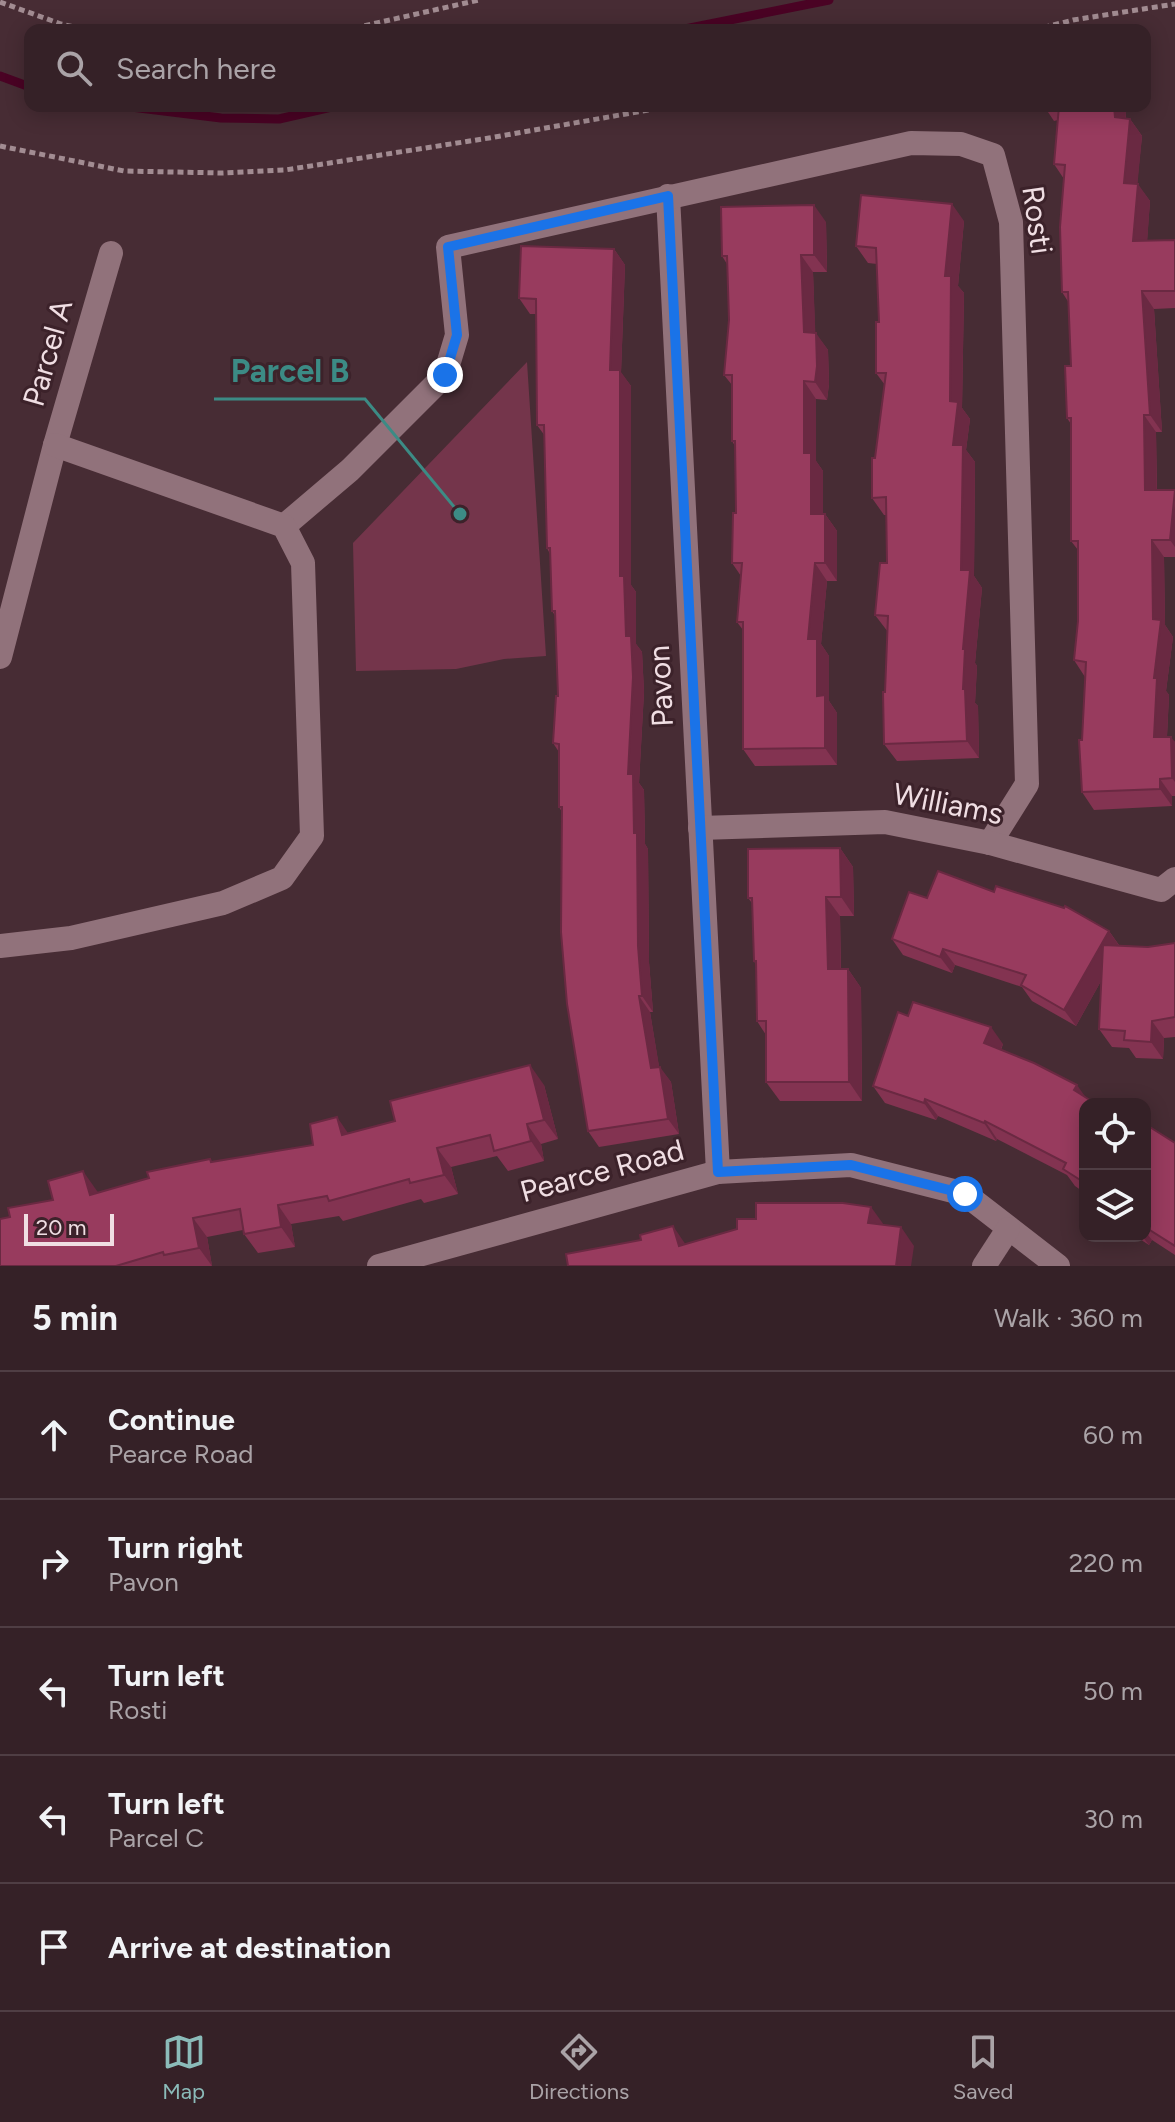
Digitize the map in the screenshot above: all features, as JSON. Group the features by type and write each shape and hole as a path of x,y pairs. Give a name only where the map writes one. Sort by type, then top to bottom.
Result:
{"street":[{"name":"Rosti","path":"284,526 350,470 445,375 457,335 448,247 911,143 961,144 993,155 1011,222 1027,784 990,843"},
{"name":"Pavon","path":"668,196 718,1172"},
{"name":"Parcel A","path":"0,657 55,445 111,253"},
{"path":"0,946 71,938 223,903 282,878 312,836 303,563 284,526 55,445"},
{"name":"Williams","path":"700,828 885,822 990,843 1161,890 1175,879"},
{"name":"Pearce Road","path":"379,1266 718,1172 851,1165 965,1194 1058,1266"},
{"path":"984,1266 1008,1229"}],"path":[{"path":"372,24 479,0"},
{"path":"0,2 64,24"},
{"path":"1057,24 1175,4"},
{"path":"0,146 124,171 223,173 285,170 637,112"}],"shaded area":[{"path":"527,362 546,656 504,659 456,669 356,671 353,543"}],"building":[{"path":"1058,112 1115,112 1115,117 1130,119 1124,183 1138,184 1133,241 1175,240 1175,291 1142,291 1150,415 1144,415 1145,490 1175,490 1170,540 1152,540 1153,619 1161,620 1154,678 1157,678 1154,737 1171,737 1172,778 1160,779 1160,789 1082,792 1079,740 1082,740 1086,662 1074,660 1078,621 1078,541 1071,541 1071,418 1067,418 1065,366 1071,366 1068,292 1062,292 1060,227 1065,165 1054,164"},
{"path":"861,195 952,204 945,276 951,276 950,401 958,402 953,445 963,445 961,570 970,570 963,649 967,741 884,744 883,692 888,616 875,615 880,563 887,563 886,497 872,498 872,458 875,458 886,373 876,373 876,322 879,322 876,248 856,246"},
{"path":"814,205 814,255 801,255 804,332 816,333 817,366 815,382 804,381 804,453 811,453 811,514 825,514 825,563 815,563 808,639 817,639 817,696 825,695 825,748 743,749 743,622 737,622 742,563 732,563 733,513 736,513 735,441 732,441 732,375 724,375 729,320 727,256 722,256 721,207"},
{"path":"521,246 614,249 610,370 620,370 620,576 624,576 626,636 631,636 633,677 628,774 633,774 634,833 637,833 638,946 642,996 639,996 651,1068 660,1067 668,1119 588,1131 567,1004 561,932 562,807 559,807 559,744 553,743 558,696 555,611 552,611 550,548 547,548 544,425 537,425 536,299 519,298"},
{"path":"840,848 841,897 826,897 828,969 848,969 849,1082 766,1082 766,1021 757,1021 752,898 748,898 748,849"},
{"path":"938,871 994,892 996,886 1065,906 1109,931 1064,1010 1021,985 1026,975 943,949 940,957 892,939 909,892 927,898"},
{"path":"1175,943 1175,1017 1152,1021 1151,1042 1124,1040 1125,1031 1099,1029 1103,945 1148,947"},
{"path":"913,1002 991,1027 984,1043 1077,1085 1074,1090 1087,1098 1079,1098 1079,1179 1063,1169 1066,1163 985,1121 925,1099 924,1103 873,1086 898,1012 908,1016"},
{"path":"530,1065 544,1120 527,1124 531,1141 494,1151 490,1135 437,1148 444,1175 410,1183 409,1179 329,1201 327,1196 278,1205 281,1227 244,1234 240,1209 193,1218 199,1248 164,1255 163,1252 116,1266 0,1266 0,1219 10,1217 8,1208 53,1200 48,1181 83,1171 90,1195 149,1178 147,1172 210,1159 211,1162 313,1145 310,1124 337,1117 342,1135 395,1121 390,1101"},
{"path":"1151,1128 1175,1143 1175,1246 1151,1231"},
{"path":"756,1203 843,1203 871,1207 868,1223 901,1227 896,1266 568,1266 566,1254 641,1240 640,1235 673,1226 679,1246 737,1229 737,1219 756,1219"}],"waterway":[{"path":"710,24 829,0"},
{"path":"0,76 24,85"},
{"path":"172,112 221,118 279,119 310,112"}],"place":[{"name":"Parcel B","path":"460,514"}],"route":[{"path":"445,375 457,335 448,247 668,196 718,1172 851,1165 965,1194"}]}
